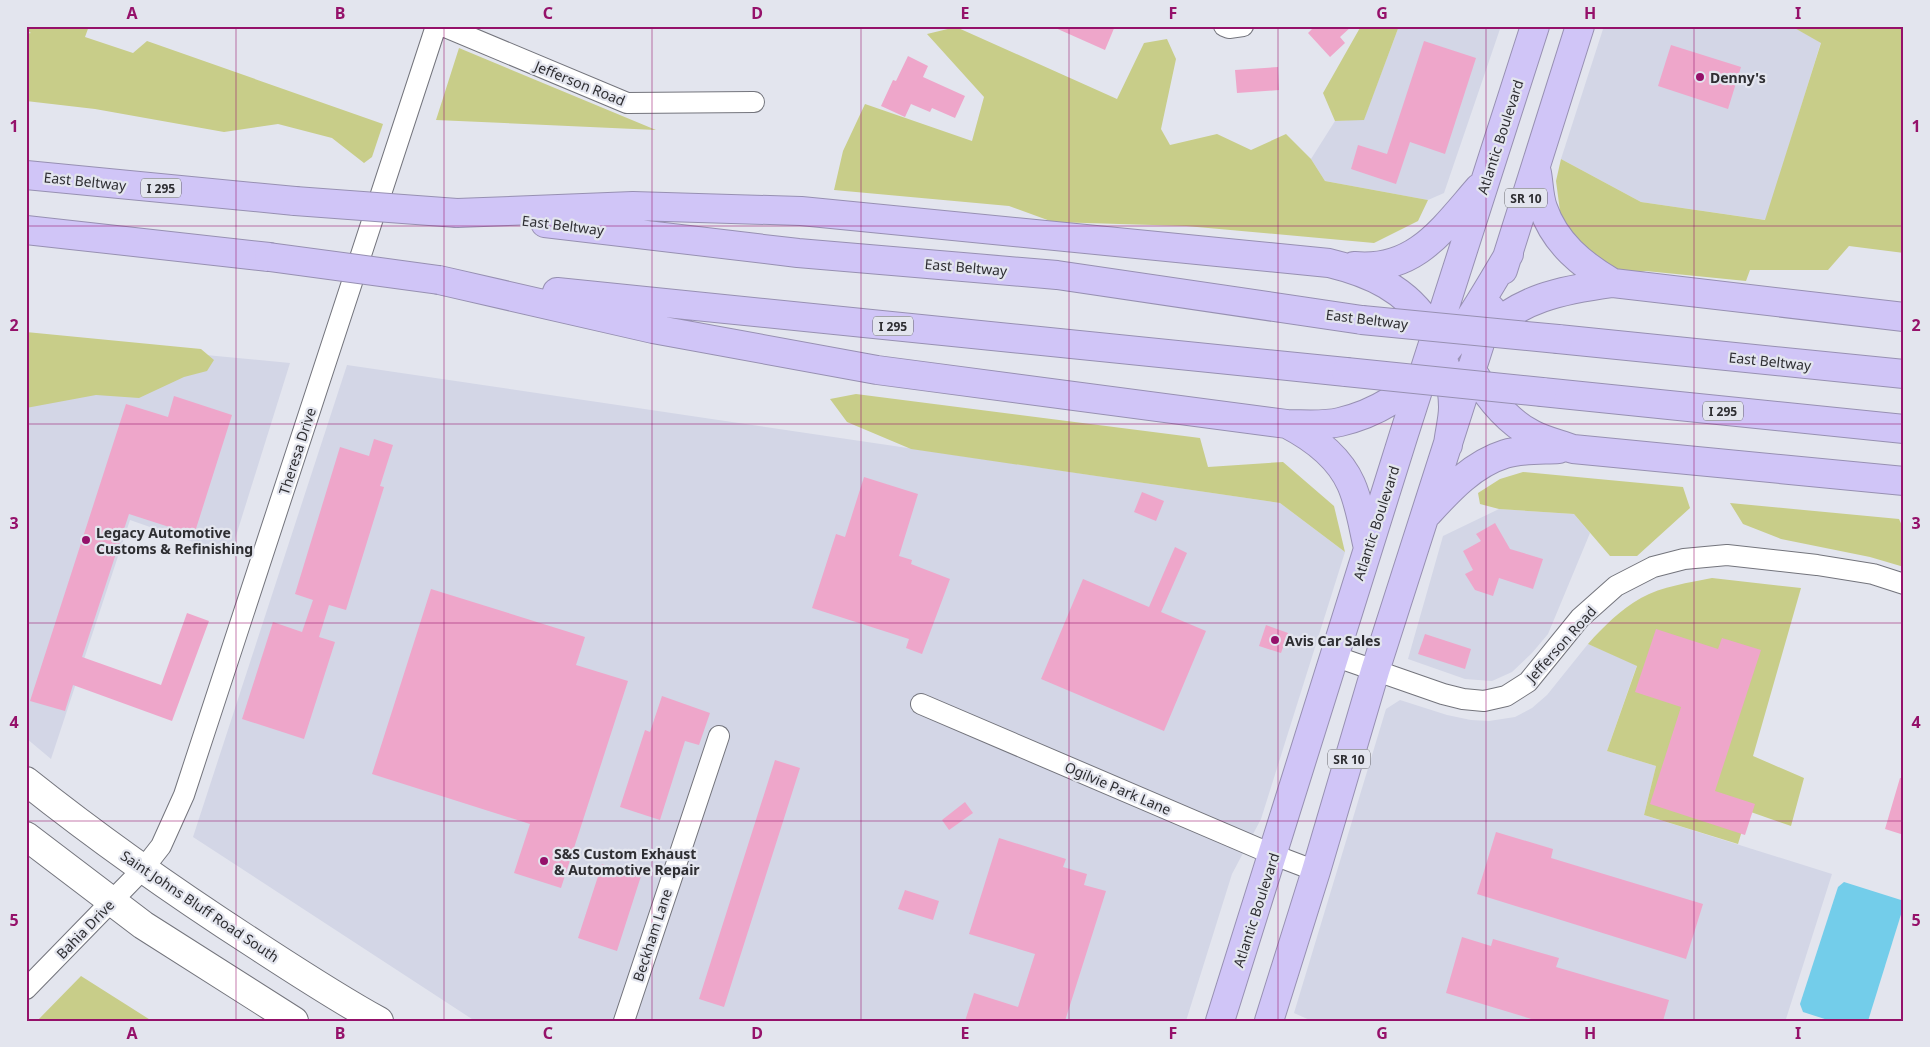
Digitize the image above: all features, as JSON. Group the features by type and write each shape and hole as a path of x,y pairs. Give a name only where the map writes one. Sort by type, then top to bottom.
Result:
{"highway":[{"name":"SR 10","path":"1269,1021 1316,871 1375,671 1448,445 1453,408 1448,358 1483,334 1580,26"},
{"name":"Atlantic Boulevard","path":"1220,1021 1274,854 1404,434 1448,358 1457,273 1486,180 1529,28"},
{"path":"1536,168 1543,207 1552,230 1570,252 1592,271 1613,283"},
{"name":"East Beltway","path":"26,175 295,201 457,213 798,253 1057,275 1362,320 1904,374"},
{"path":"457,213 633,206 801,211 1362,267 1383,266 1402,260 1421,249 1439,233 1486,180"},
{"name":"I 295","path":"26,230 268,257 439,280 1904,429"},
{"path":"439,280 653,329 877,370 1287,424 1321,425 1341,422 1390,402 1448,358 1509,254"},
{"path":"1329,263 1356,270 1380,280 1409,300 1431,328 1448,358 1488,397 1532,434 1573,449"},
{"path":"1483,334 1504,316 1542,297 1573,289 1613,283 1904,317"},
{"path":"1287,424 1304,433 1341,467 1354,490 1368,548"},
{"path":"1424,517 1453,486 1467,475 1505,454 1533,450 1573,449 1904,480"}],"main road":[{"name":"Saint Johns Bluff Road South","path":"26,781 144,869 213,917 331,994 379,1021"},
{"path":"26,836 143,926 294,1021"}],"street":[{"name":"Theresa Drive","path":"144,869 161,846 184,795 436,26"},
{"name":"Jefferson Road","path":"443,26 627,103 754,102"},
{"path":"1224,26 1229,28 1243,26"},
{"name":"Jefferson Road","path":"1334,656 1443,694 1463,699 1484,701 1506,696 1528,682 1580,618 1616,586 1652,567 1684,559 1727,555 1872,574 1904,584"},
{"name":"Ogilvie Park Lane","path":"921,704 1316,871"},
{"name":"Beckham Lane","path":"624,1021 719,736"},
{"name":"Bahia Drive","path":"26,989 144,869"}],"shaded area":[{"path":"1399,26 1501,26 1444,193 1428,200 1325,181 1311,159 1335,121 1364,119"},
{"path":"1604,26 1791,26 1821,42 1766,220 1641,202 1561,159"},
{"path":"26,338 290,363 230,555 130,520 51,759 26,738"},
{"path":"347,365 1280,503 1345,552 1261,819 1232,874 1186,1021 475,1021 193,837"},
{"path":"1499,509 1574,514 1590,533 1548,634 1512,672 1492,681 1465,679 1408,659 1443,536"},
{"path":"1588,644 1637,665 1607,751 1656,766 1644,815 1832,874 1786,1019 1790,1021 1312,1021 1294,1013 1386,709 1400,700 1447,715 1471,720 1489,721 1515,717 1532,708 1547,695"}],"green space":[{"path":"26,26 89,26 85,37 133,53 147,41 383,124 372,157 364,163 332,138 278,124 224,132 95,109 26,101 26,34 31,33 26,30"},
{"path":"1361,26 1399,26 1364,120 1335,121 1323,93"},
{"path":"1791,26 1904,26 1904,253 1849,246 1828,270 1750,270 1746,281 1646,271 1629,274 1597,263 1554,212 1560,211 1556,181 1561,159 1641,202 1765,220 1821,43"},
{"path":"956,27 1117,99 1144,43 1167,39 1176,59 1161,129 1170,145 1217,134 1251,150 1286,134 1311,159 1325,181 1428,200 1418,221 1374,243 1186,226 1053,222 1009,206 834,190 843,151 865,104 972,141 984,97 927,34"},
{"path":"459,48 656,130 436,120"},
{"path":"26,332 201,349 214,360 207,371 184,377 139,398 96,395 26,408"},
{"path":"856,394 1200,438 1208,467 1283,462 1334,506 1345,552 1280,503 911,449 847,422 830,399"},
{"path":"1523,472 1683,487 1690,508 1637,556 1610,556 1574,514 1499,509 1480,504 1478,493 1500,479"},
{"path":"1730,503 1899,519 1904,530 1904,567 1870,557 1781,539 1743,524"},
{"path":"1712,578 1801,588 1753,756 1804,778 1791,826 1748,811 1738,844 1644,815 1656,766 1607,751 1637,666 1588,644 1626,607 1641,598 1667,588"},
{"path":"81,976 152,1021 37,1021"}],"water":[{"path":"1844,882 1901,900 1903,908 1868,1021 1831,1021 1803,1012 1800,1004 1838,887"}],"building":[{"path":"1051,26 1115,26 1105,50"},
{"path":"1315,26 1352,26 1340,37 1345,43 1330,57 1308,33"},
{"path":"1424,41 1476,58 1445,154 1410,142 1396,184 1351,169 1358,145 1387,154"},
{"name":"Denny's","path":"1671,45 1741,67 1728,109 1658,86"},
{"path":"908,56 928,66 923,77 965,96 955,118 932,108 930,112 911,104 905,117 881,106 893,80 896,81"},
{"path":"1278,67 1279,90 1237,93 1235,70"},
{"path":"174,396 232,415 194,535 129,514 82,657 161,685 187,613 209,621 172,721 73,685 65,711 30,701 126,404 168,417"},
{"path":"374,439 393,445 380,486 384,487 346,610 329,605 319,637 335,642 304,739 242,719 273,622 302,632 313,600 295,594 340,447 369,456"},
{"path":"864,477 918,494 899,556 912,560 911,564 950,579 922,654 906,648 909,639 812,608 836,534 845,537"},
{"path":"1142,492 1164,501 1156,521 1134,512"},
{"path":"1495,523 1510,549 1543,559 1533,589 1499,578 1493,596 1475,590 1465,574 1473,570 1463,551 1481,541 1476,534"},
{"path":"1175,547 1187,553 1161,612 1206,631 1164,731 1041,679 1083,579 1149,607"},
{"path":"431,589 585,637 576,665 628,681 561,888 514,873 530,824 372,774"},
{"path":"1266,625 1288,633 1281,653 1259,646"},
{"path":"1656,629 1718,649 1722,638 1761,650 1715,791 1755,804 1745,835 1650,804 1681,707 1635,692"},
{"path":"1425,634 1471,649 1465,669 1418,654"},
{"path":"662,696 710,713 699,745 685,741 660,820 620,807 645,730 650,732"},
{"path":"775,760 800,768 724,1007 699,999"},
{"path":"1900,778 1904,778 1904,835 1885,829"},
{"path":"965,802 973,813 949,830 942,820"},
{"path":"1496,832 1553,849 1551,858 1703,904 1686,959 1477,894"},
{"path":"999,838 1066,859 1063,867 1087,874 1084,885 1106,891 1065,1021 965,1021 974,993 1018,1007 1035,954 969,934"},
{"path":"602,864 641,876 617,951 578,938"},
{"path":"905,890 939,901 933,920 898,909"},
{"path":"1462,937 1491,946 1493,939 1559,958 1556,967 1669,1000 1663,1021 1538,1021 1446,993"}],"place":[{"name":"Denny's","path":"1700,77"},
{"name":"Legacy Automotive Customs & Refinishing","path":"86,540"},
{"name":"Avis Car Sales","path":"1275,640"},
{"name":"S&S Custom Exhaust & Automotive Repair","path":"544,861"}]}
